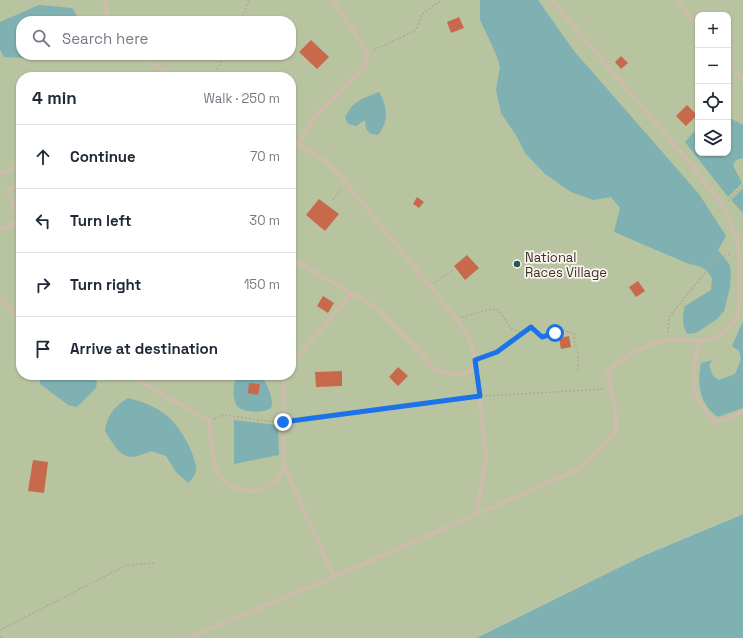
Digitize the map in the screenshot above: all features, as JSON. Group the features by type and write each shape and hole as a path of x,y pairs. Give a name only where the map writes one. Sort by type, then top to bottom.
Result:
{"lane":[{"path":"104,0 108,16"},
{"path":"299,143 314,118 366,64 368,53 333,0"},
{"path":"187,638 334,577 570,473 584,465 615,432 617,425 612,389 607,373 616,364 632,353 668,339 700,340 717,337 728,329 738,315 741,286 737,238 724,206 690,162 551,0"},
{"path":"676,0 695,22"},
{"path":"146,60 167,72"},
{"path":"731,65 743,79"},
{"path":"296,142 326,162 345,182 456,318 471,342 480,396 486,457 477,514"},
{"path":"0,174 16,168"},
{"path":"16,186 7,190 16,212"},
{"path":"0,229 16,223"},
{"path":"296,261 352,293 378,310 434,368 450,374 464,374 472,370 475,360"},
{"path":"296,359 352,293"},
{"path":"0,298 16,315"},
{"path":"700,340 694,364 693,382 697,401 706,413 716,422 743,412"},
{"path":"138,380 209,421 213,444 213,463 223,481 240,489 259,492 277,479 284,466"},
{"path":"284,380 284,466 334,577"}],"path":[{"path":"243,16 248,0"},
{"path":"368,53 416,30 422,14 442,0"},
{"path":"216,72 222,60"},
{"path":"333,200 345,182"},
{"path":"724,206 743,185"},
{"path":"668,339 669,317 705,273 710,263 725,255"},
{"path":"429,285 443,278 453,270"},
{"path":"456,318 475,315 492,308 499,310 510,328 522,333"},
{"path":"475,360 497,352 531,327 542,337 562,330 575,334 574,341 578,351 578,370"},
{"path":"209,421 223,415 283,422 480,396 612,389"},
{"path":"0,630 127,565 155,563"}],"green space":[{"name":"National Races Village","path":"0,0 743,0 743,514 640,557 476,638 0,638"}],"water":[{"path":"480,0 538,0 574,51 699,194 726,236 718,250 730,265 730,288 724,311 717,319 696,333 687,334 683,320 685,306 711,290 712,278 708,272 700,267 689,264 614,232 620,208 611,197 593,200 571,192 545,174 525,153 517,137 501,113 496,90 500,67 496,54 480,20"},
{"path":"39,5 72,8 77,16 16,16 16,58 4,57 0,50 0,22"},
{"path":"379,92 386,109 386,119 382,130 378,135 371,134 366,129 365,120 356,126 348,124 345,118 351,107 359,101"},
{"path":"731,119 743,125 743,158 736,160 733,165 742,183 728,197 696,156 731,156"},
{"path":"695,130 695,155 685,142"},
{"path":"743,188 743,213 731,200"},
{"path":"743,321 743,408 718,417 703,400 699,378 701,363 712,360 709,365 713,376 719,380 735,374 741,360 739,351 732,346"},
{"path":"40,380 95,380 97,382 96,388 77,407 68,405 40,384"},
{"path":"264,380 272,400 271,408 264,411 254,412 238,407 234,396 235,381"},
{"path":"128,398 147,404 161,411 170,418 185,438 195,460 196,467 193,478 188,483 176,472 166,456 151,451 134,457 128,456 119,451 115,446 105,431 106,425 112,412 118,405"},
{"path":"234,420 278,425 279,455 234,464"},
{"path":"743,514 743,638 476,638 640,557"}],"building":[{"path":"459,17 464,28 451,33 447,22"},
{"path":"311,40 329,57 317,69 299,52"},
{"path":"621,56 628,63 621,69 615,62"},
{"path":"687,105 695,113 695,117 686,126 676,116"},
{"path":"417,197 424,202 419,208 413,204"},
{"path":"319,199 339,214 325,231 306,215"},
{"path":"467,255 479,268 465,280 454,266"},
{"path":"638,281 645,291 636,297 629,287"},
{"path":"323,296 334,303 328,313 317,306"},
{"path":"569,336 571,347 561,349 559,338"},
{"path":"398,367 408,376 398,386 389,377"},
{"path":"342,371 342,386 316,387 315,372"},
{"path":"249,383 260,384 258,395 248,393"},
{"path":"33,460 48,462 44,493 28,491"}],"place":[{"name":"National Races Village","path":"517,264"}],"route":[{"path":"283,422 480,396 475,360 497,352 531,327 542,337 555,333"}]}
